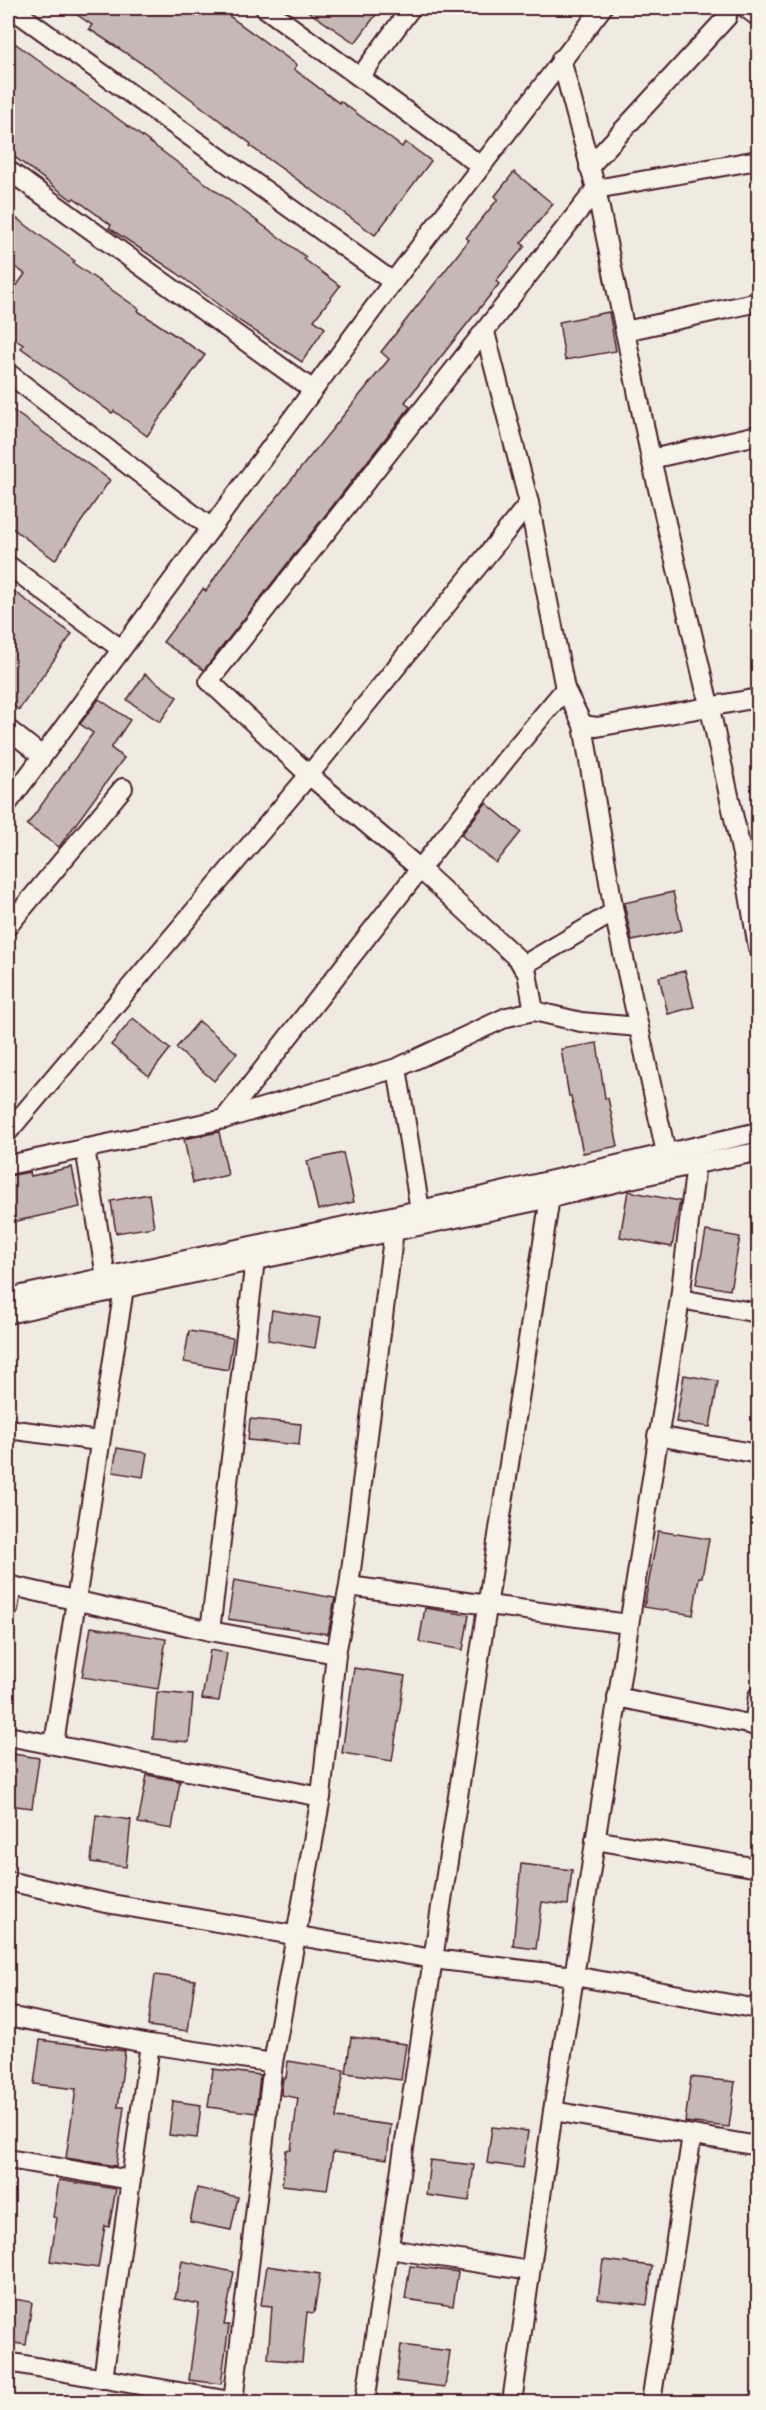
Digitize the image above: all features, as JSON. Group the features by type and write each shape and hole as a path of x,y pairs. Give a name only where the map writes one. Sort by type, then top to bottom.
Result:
{"street":[{"path":"11,8 393,282"},
{"path":"265,8 481,166"},
{"path":"360,77 411,8"},
{"path":"8,803 393,282 602,8"},
{"path":"746,8 759,17"},
{"path":"589,167 727,17"},
{"path":"561,59 596,189 651,459 710,709 751,858 759,948"},
{"path":"534,1011 527,974 518,959 420,869 309,775 209,681 596,189 759,160"},
{"path":"8,170 313,390"},
{"path":"625,331 759,302"},
{"path":"485,332 529,503 565,689 583,725 614,912 666,1153"},
{"path":"8,373 211,528"},
{"path":"651,459 759,435"},
{"path":"8,1132 309,775 529,503"},
{"path":"8,565 121,650"},
{"path":"224,1119 507,758 565,689"},
{"path":"583,725 597,726 710,709 759,698"},
{"path":"8,729 42,756"},
{"path":"8,926 123,788"},
{"path":"522,966 614,912"},
{"path":"8,1165 224,1119 398,1068 507,1017 534,1011 581,1022 639,1027"},
{"path":"398,1068 420,1210"},
{"path":"8,1298 420,1210 759,1132"},
{"path":"85,1148 106,1277"},
{"path":"8,1314 550,1197 696,1163 759,1152"},
{"path":"512,2403 553,2112 680,1299 696,1163"},
{"path":"365,2403 550,1197"},
{"path":"8,2362 234,2402 273,2062 321,1797 336,1654 349,1586 394,1230"},
{"path":"210,1631 255,1260"},
{"path":"54,1744 124,1288"},
{"path":"680,1299 759,1313"},
{"path":"8,1429 99,1441"},
{"path":"657,1436 759,1454"},
{"path":"8,1609 10,1585 210,1631 336,1654"},
{"path":"349,1586 628,1624"},
{"path":"617,1697 756,1726 759,1696"},
{"path":"8,1736 321,1797"},
{"path":"595,1840 759,1868"},
{"path":"8,1881 106,1903 433,1959 574,1976 759,2009"},
{"path":"8,2016 150,2044 273,2062"},
{"path":"103,2379 150,2044"},
{"path":"553,2112 759,2146"},
{"path":"651,2403 692,2135"},
{"path":"8,2159 131,2180"},
{"path":"389,2249 530,2271"}],"building":[{"path":"67,8 218,8 297,65 294,69 339,103 340,101 402,147 405,142 431,161 375,235 250,146 251,144 155,72 89,29 92,25"},
{"path":"303,8 381,8 355,43"},
{"path":"8,38 306,257 304,259 340,286 314,320 325,328 302,362 241,322 177,273 109,228 111,225 74,198 72,200 8,152"},
{"path":"514,172 553,204 521,243 525,246 496,281 499,284 405,402 410,407 204,670 163,642 203,589 206,591 228,558 389,359 381,352 469,240 466,238 498,199 495,196"},
{"path":"8,212 75,261 73,263 139,309 138,311 205,355 147,436 21,348 23,345 8,334 8,298 25,274 8,262"},
{"path":"609,312 616,351 565,360 559,322"},
{"path":"8,407 110,480 55,560 8,525"},
{"path":"8,587 72,634 19,710 8,701"},
{"path":"145,674 177,697 160,722 127,700"},
{"path":"99,699 130,720 111,748 124,758 59,847 27,825 93,733 80,724"},
{"path":"486,803 521,832 496,863 461,835"},
{"path":"673,892 682,930 632,941 624,903"},
{"path":"685,971 694,1007 668,1014 659,977"},
{"path":"133,1018 170,1049 149,1076 111,1045"},
{"path":"199,1021 237,1053 214,1081 176,1048"},
{"path":"597,1043 605,1098 608,1098 618,1146 583,1153 571,1096 569,1096 561,1049"},
{"path":"219,1132 228,1175 193,1183 184,1139"},
{"path":"343,1153 354,1202 318,1210 307,1161"},
{"path":"72,1167 80,1207 8,1223 8,1176 30,1172 31,1176"},
{"path":"628,1191 680,1201 672,1247 620,1237"},
{"path":"149,1194 154,1227 116,1233 111,1201"},
{"path":"706,1231 740,1237 730,1290 696,1284"},
{"path":"272,1310 320,1318 315,1348 268,1340"},
{"path":"189,1331 233,1338 228,1370 184,1362"},
{"path":"684,1375 718,1381 710,1427 676,1422"},
{"path":"250,1419 301,1424 299,1445 248,1440"},
{"path":"117,1448 147,1453 143,1477 113,1472"},
{"path":"658,1531 709,1539 702,1577 699,1577 693,1615 644,1607"},
{"path":"234,1580 335,1598 328,1634 228,1619"},
{"path":"425,1608 469,1615 463,1650 419,1642"},
{"path":"91,1627 166,1639 158,1689 82,1677"},
{"path":"210,1650 227,1653 219,1701 202,1699"},
{"path":"354,1668 405,1676 392,1761 342,1753"},
{"path":"157,1692 193,1695 189,1742 153,1739"},
{"path":"13,1754 39,1758 32,1808 8,1805"},
{"path":"147,1775 180,1781 172,1829 138,1823"},
{"path":"96,1815 131,1820 126,1867 91,1862"},
{"path":"521,1864 572,1870 568,1905 542,1902 536,1949 513,1946"},
{"path":"155,1975 195,1980 188,2031 148,2026"},
{"path":"351,2037 406,2044 401,2080 346,2073"},
{"path":"40,2040 125,2051 118,2107 124,2107 116,2166 66,2158 76,2089 34,2084"},
{"path":"288,2061 344,2070 336,2118 391,2125 387,2159 333,2152 327,2190 282,2185 286,2150 291,2150 298,2098 281,2095"},
{"path":"213,2069 260,2075 256,2113 208,2107"},
{"path":"691,2077 735,2082 729,2127 685,2122"},
{"path":"173,2101 201,2105 197,2138 169,2135"},
{"path":"492,2127 528,2131 523,2168 487,2163"},
{"path":"430,2160 474,2165 469,2201 426,2195"},
{"path":"59,2180 116,2189 109,2227 105,2226 98,2268 50,2261 57,2218 53,2217"},
{"path":"197,2188 238,2197 231,2230 190,2222"},
{"path":"603,2260 652,2266 647,2305 598,2299"},
{"path":"182,2261 234,2272 224,2325 229,2325 221,2384 189,2380 199,2304 175,2299"},
{"path":"267,2266 320,2274 314,2313 307,2312 302,2362 268,2359 272,2306 261,2305"},
{"path":"410,2266 458,2272 453,2306 405,2299"},
{"path":"8,2298 32,2302 26,2345 8,2342"},
{"path":"401,2345 450,2351 445,2387 396,2381"}]}
